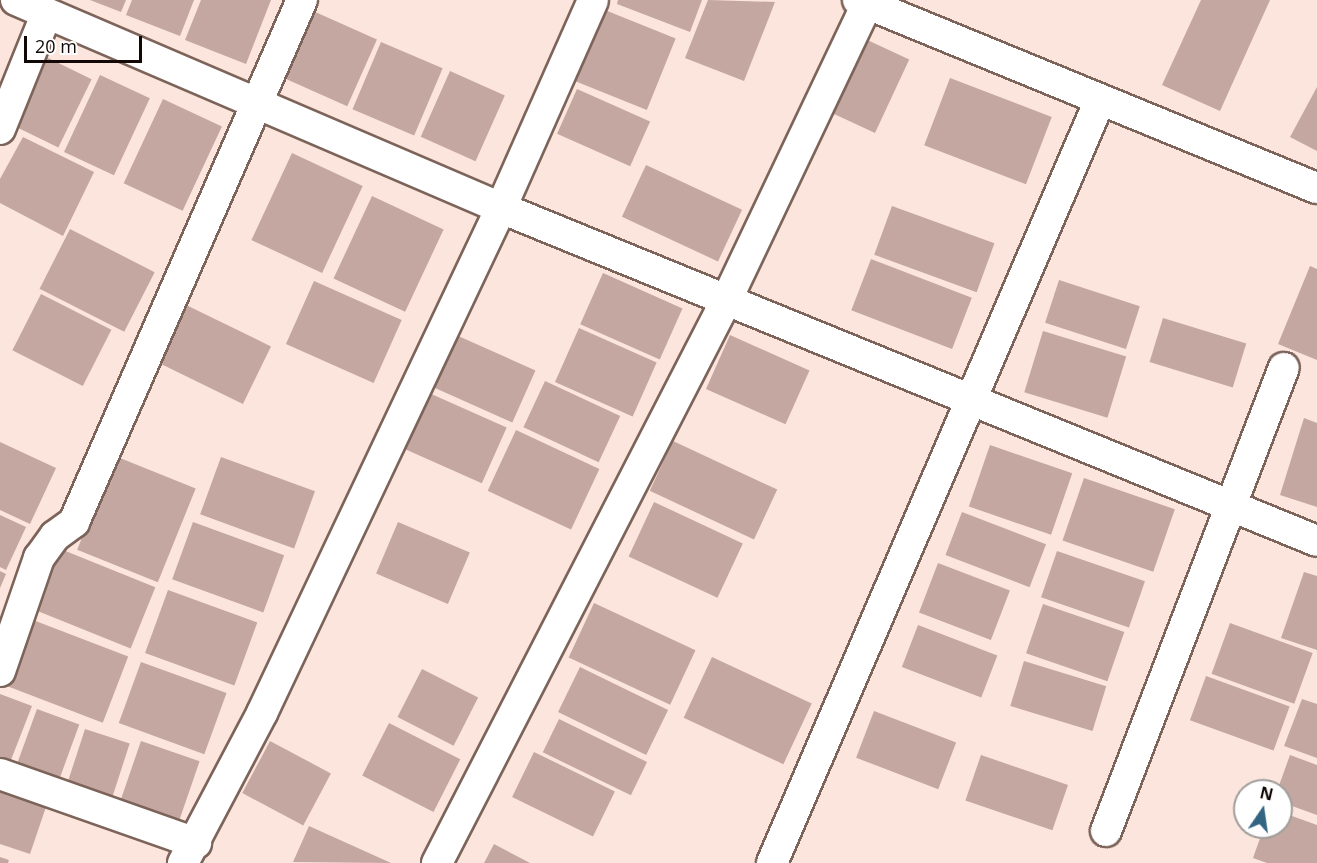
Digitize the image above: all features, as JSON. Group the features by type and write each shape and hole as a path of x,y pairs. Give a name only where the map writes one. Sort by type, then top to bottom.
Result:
{"street":[{"path":"16,0 46,15 501,208 971,402 1317,541"},
{"path":"0,671 39,558 55,536 74,522 259,104 302,0"},
{"path":"0,774 189,853 262,714 501,208 593,0"},
{"path":"437,863 726,301 862,2 1317,188"},
{"path":"0,129 46,15"},
{"path":"772,863 1100,100"},
{"path":"1106,831 1284,368"}],"building":[{"path":"90,0 126,0 121,12"},
{"path":"132,0 194,0 180,36 126,15"},
{"path":"201,0 271,0 246,64 185,40"},
{"path":"618,0 702,0 690,32 617,4"},
{"path":"708,0 775,2 744,81 685,58"},
{"path":"1201,0 1270,0 1220,111 1162,85"},
{"path":"595,6 676,39 647,110 566,77"},
{"path":"313,11 377,39 347,106 283,78"},
{"path":"863,38 909,60 875,133 829,111"},
{"path":"381,42 443,68 414,135 352,109"},
{"path":"44,56 92,79 58,148 11,124"},
{"path":"450,71 505,95 476,161 421,137"},
{"path":"100,75 150,98 114,175 64,152"},
{"path":"950,78 1052,117 1026,184 924,145"},
{"path":"1317,87 1317,151 1290,137"},
{"path":"577,89 650,122 630,166 557,134"},
{"path":"163,99 222,126 183,211 124,183"},
{"path":"23,137 94,172 63,236 0,203 0,179"},
{"path":"292,153 363,186 322,273 251,240"},
{"path":"646,165 742,210 718,261 622,217"},
{"path":"372,196 444,229 405,312 334,278"},
{"path":"892,206 994,243 977,292 874,255"},
{"path":"70,229 155,272 124,332 40,289"},
{"path":"871,259 972,298 952,349 851,310"},
{"path":"1310,266 1317,269 1317,360 1278,344"},
{"path":"603,273 682,308 660,360 580,324"},
{"path":"1059,280 1140,306 1126,349 1045,323"},
{"path":"314,281 402,320 374,383 286,344"},
{"path":"41,294 111,330 83,386 12,350"},
{"path":"182,303 271,346 243,404 154,361"},
{"path":"1163,318 1246,343 1233,387 1150,362"},
{"path":"579,328 657,363 633,416 555,382"},
{"path":"1043,331 1126,356 1107,418 1024,392"},
{"path":"456,335 535,370 512,422 433,387"},
{"path":"730,335 809,370 785,424 706,389"},
{"path":"545,381 620,416 599,462 523,427"},
{"path":"429,393 507,428 482,483 404,449"},
{"path":"1304,418 1317,423 1317,507 1280,495"},
{"path":"516,430 599,469 571,530 488,491"},
{"path":"673,441 777,490 754,539 650,491"},
{"path":"0,442 56,468 30,524 0,510"},
{"path":"990,445 1072,473 1051,535 969,506"},
{"path":"115,456 196,489 158,582 77,550"},
{"path":"221,457 315,491 294,549 200,514"},
{"path":"1084,478 1175,509 1153,572 1063,540"},
{"path":"654,502 743,543 717,598 629,556"},
{"path":"962,512 1046,544 1030,587 946,555"},
{"path":"0,515 26,527 6,570 0,567"},
{"path":"193,522 284,555 263,612 172,579"},
{"path":"398,522 470,552 448,604 376,574"},
{"path":"58,548 155,587 131,649 33,609"},
{"path":"1057,551 1145,581 1129,628 1041,597"},
{"path":"938,563 1010,591 991,640 919,612"},
{"path":"0,571 6,574 0,588"},
{"path":"1304,572 1317,576 1317,650 1281,638"},
{"path":"168,590 257,622 234,685 145,653"},
{"path":"594,603 696,650 670,705 569,657"},
{"path":"1043,604 1124,632 1107,681 1026,653"},
{"path":"33,620 128,657 103,723 8,686"},
{"path":"1230,623 1313,653 1294,704 1212,674"},
{"path":"918,625 997,655 981,697 902,667"},
{"path":"712,657 812,703 783,764 684,718"},
{"path":"1024,661 1106,686 1093,731 1010,706"},
{"path":"141,662 227,693 204,754 119,723"},
{"path":"580,667 668,710 646,755 558,712"},
{"path":"422,669 478,698 454,746 397,717"},
{"path":"1206,676 1290,706 1274,751 1190,720"},
{"path":"0,694 32,706 9,765 0,761"},
{"path":"1302,699 1317,704 1317,758 1284,746"},
{"path":"37,709 79,724 58,783 16,767"},
{"path":"874,711 956,743 938,789 856,758"},
{"path":"559,719 647,762 631,795 543,752"},
{"path":"389,723 460,759 433,812 362,776"},
{"path":"85,729 130,744 111,800 67,785"},
{"path":"141,741 200,761 179,821 120,801"},
{"path":"270,741 331,773 303,825 242,793"},
{"path":"534,752 615,791 593,836 512,797"},
{"path":"981,755 1068,785 1052,830 965,800"},
{"path":"1290,755 1317,765 1317,815 1293,806 1293,779 1281,779"},
{"path":"0,785 48,801 30,854 0,844"},
{"path":"1293,816 1317,825 1317,863 1267,863 1253,858 1260,839 1293,839"},
{"path":"309,826 391,863 293,862"},
{"path":"494,844 530,863 484,863"},
{"path":"0,857 9,860 8,863 0,863"}]}
